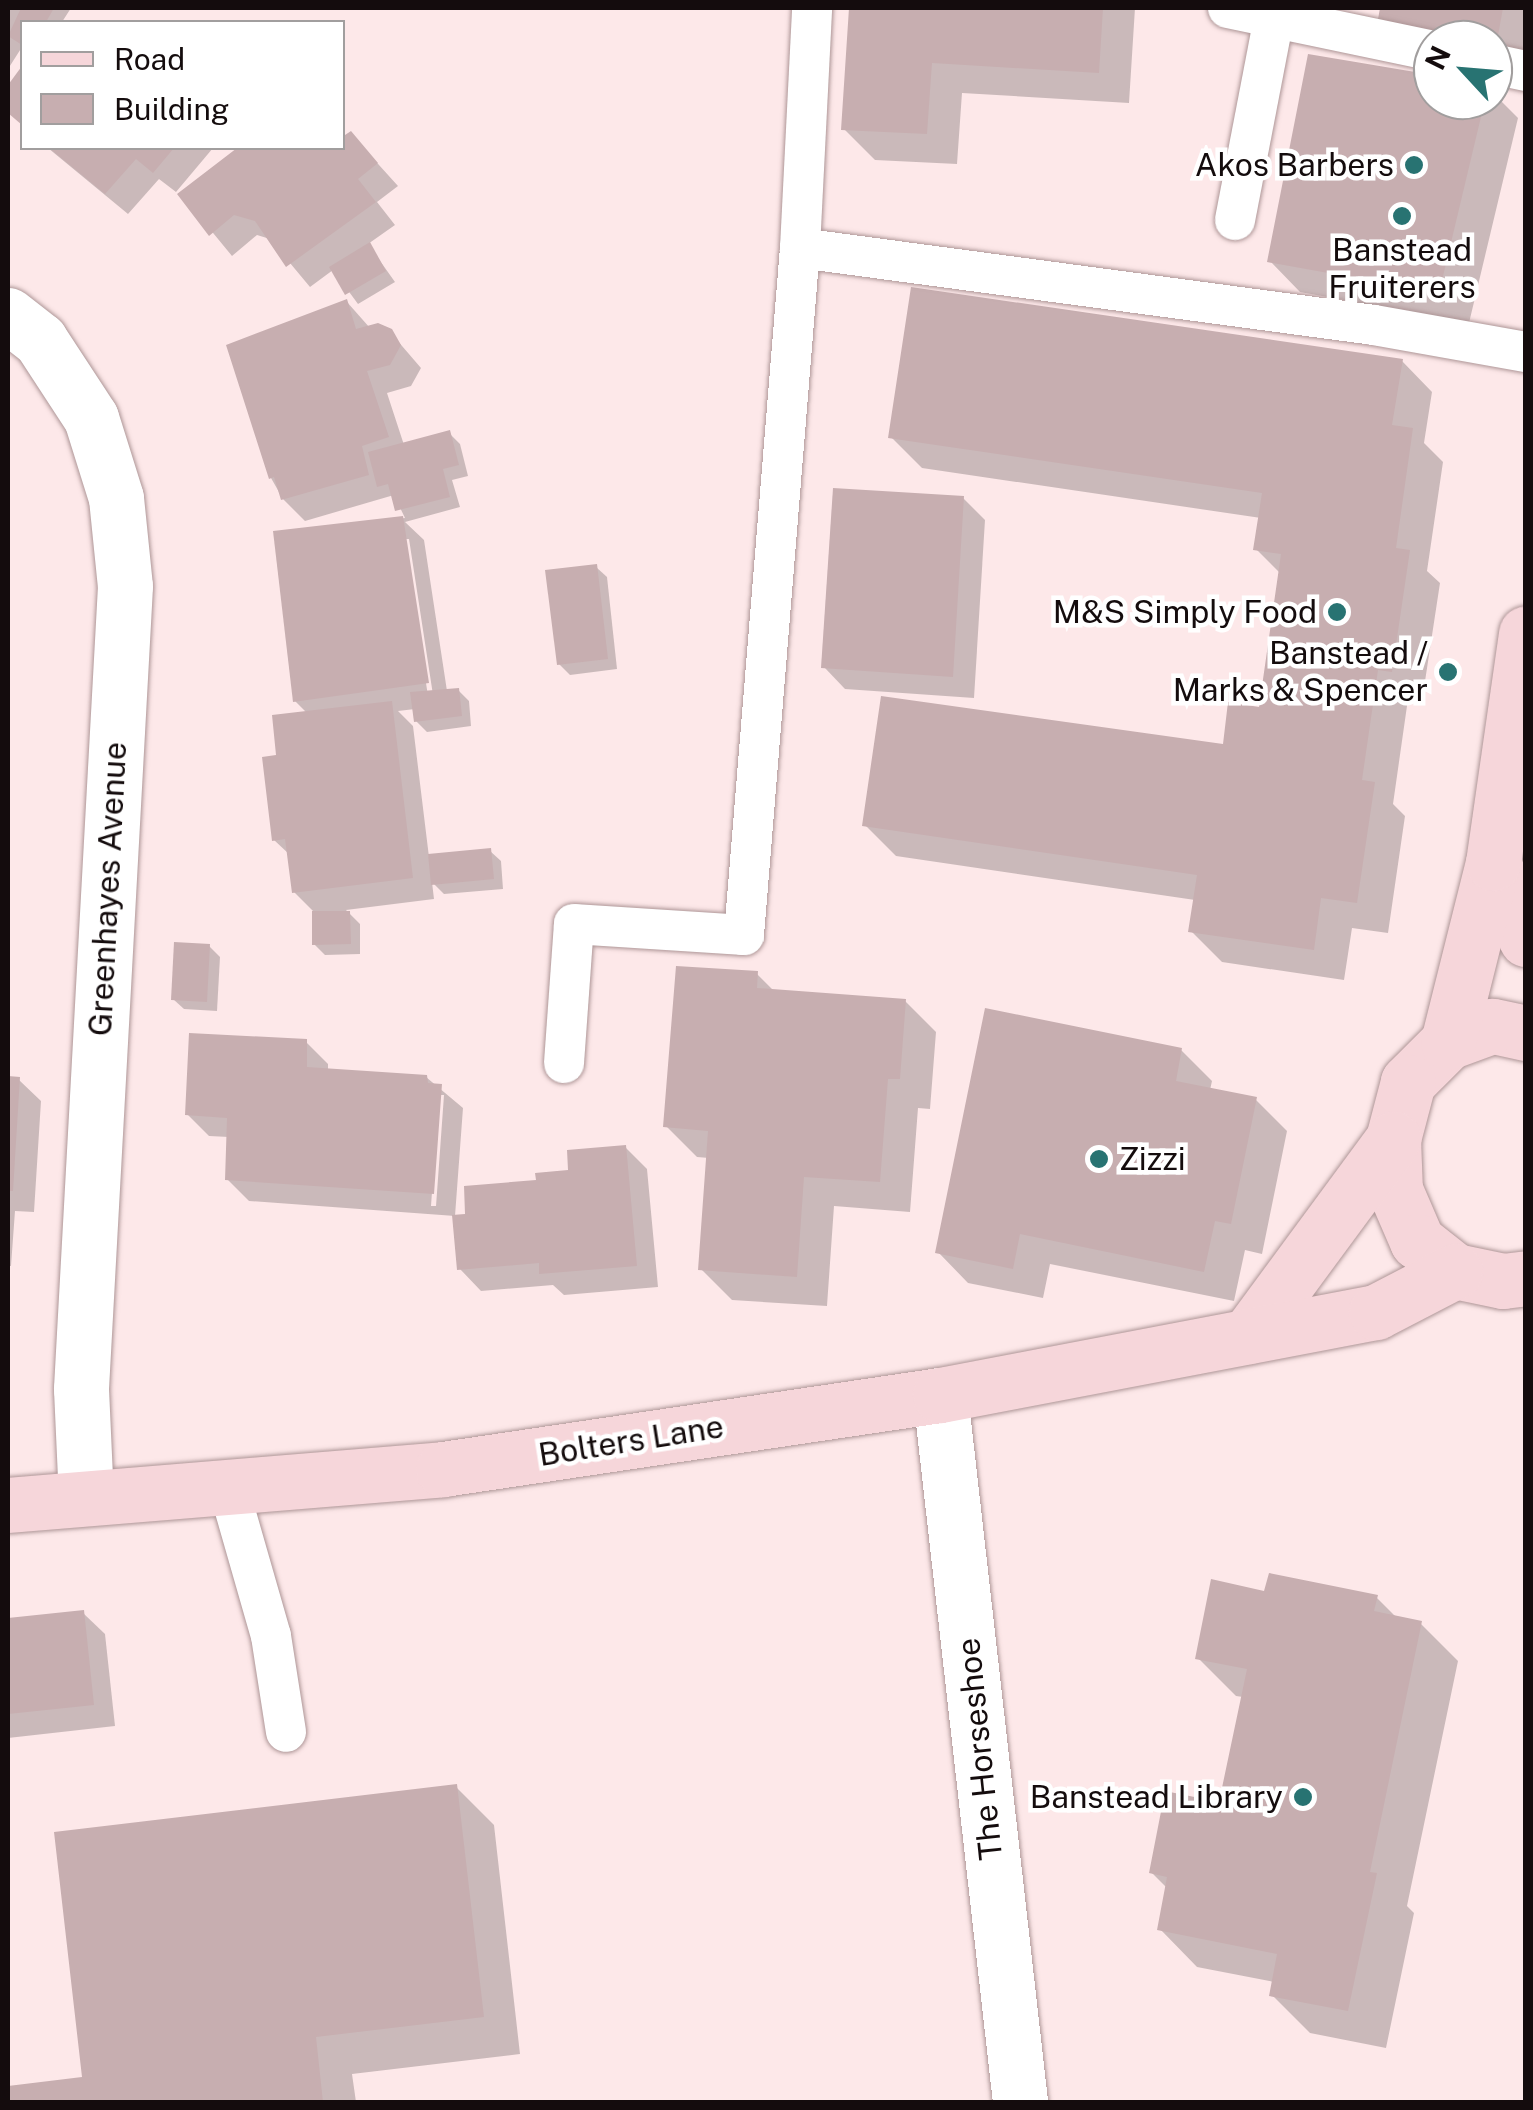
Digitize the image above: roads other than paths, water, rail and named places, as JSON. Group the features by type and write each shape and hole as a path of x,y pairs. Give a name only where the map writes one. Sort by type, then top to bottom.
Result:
{"main road":[{"path":"1448,1042 1493,863 1526,633"},
{"path":"1493,863 1526,940"},
{"path":"1526,1033 1492,1026 1448,1042 1408,1082 1393,1138 1395,1190 1417,1241 1454,1271 1503,1281 1526,1278"},
{"path":"1248,1336 1393,1138"},
{"name":"Bolters Lane","path":"8,1505 443,1470 940,1395 1376,1312 1454,1271"}],"street":[{"name":"Greenhayes Avenue","path":"8,314 40,340 91,418 116,498 124,586 82,1389 86,1498"},
{"name":"The Horseshoe","path":"940,1395 1020,2102"}],"lane":[{"path":"564,1063 574,924 744,935 800,248 812,8"},
{"path":"1228,8 1413,47"},
{"path":"1235,220 1274,17"},
{"path":"800,248 1374,325 1526,352"},
{"path":"228,1486 271,1636 286,1732"}],"place":[{"name":"Akos Barbers","path":"1414,165"},
{"name":"Banstead Fruiterers","path":"1402,216"},
{"name":"M&S Simply Food","path":"1337,612"},
{"name":"Banstead / Marks & Spencer","path":"1448,672"},
{"name":"Zizzi","path":"1099,1159"},
{"name":"Banstead Library","path":"1303,1797"}]}
